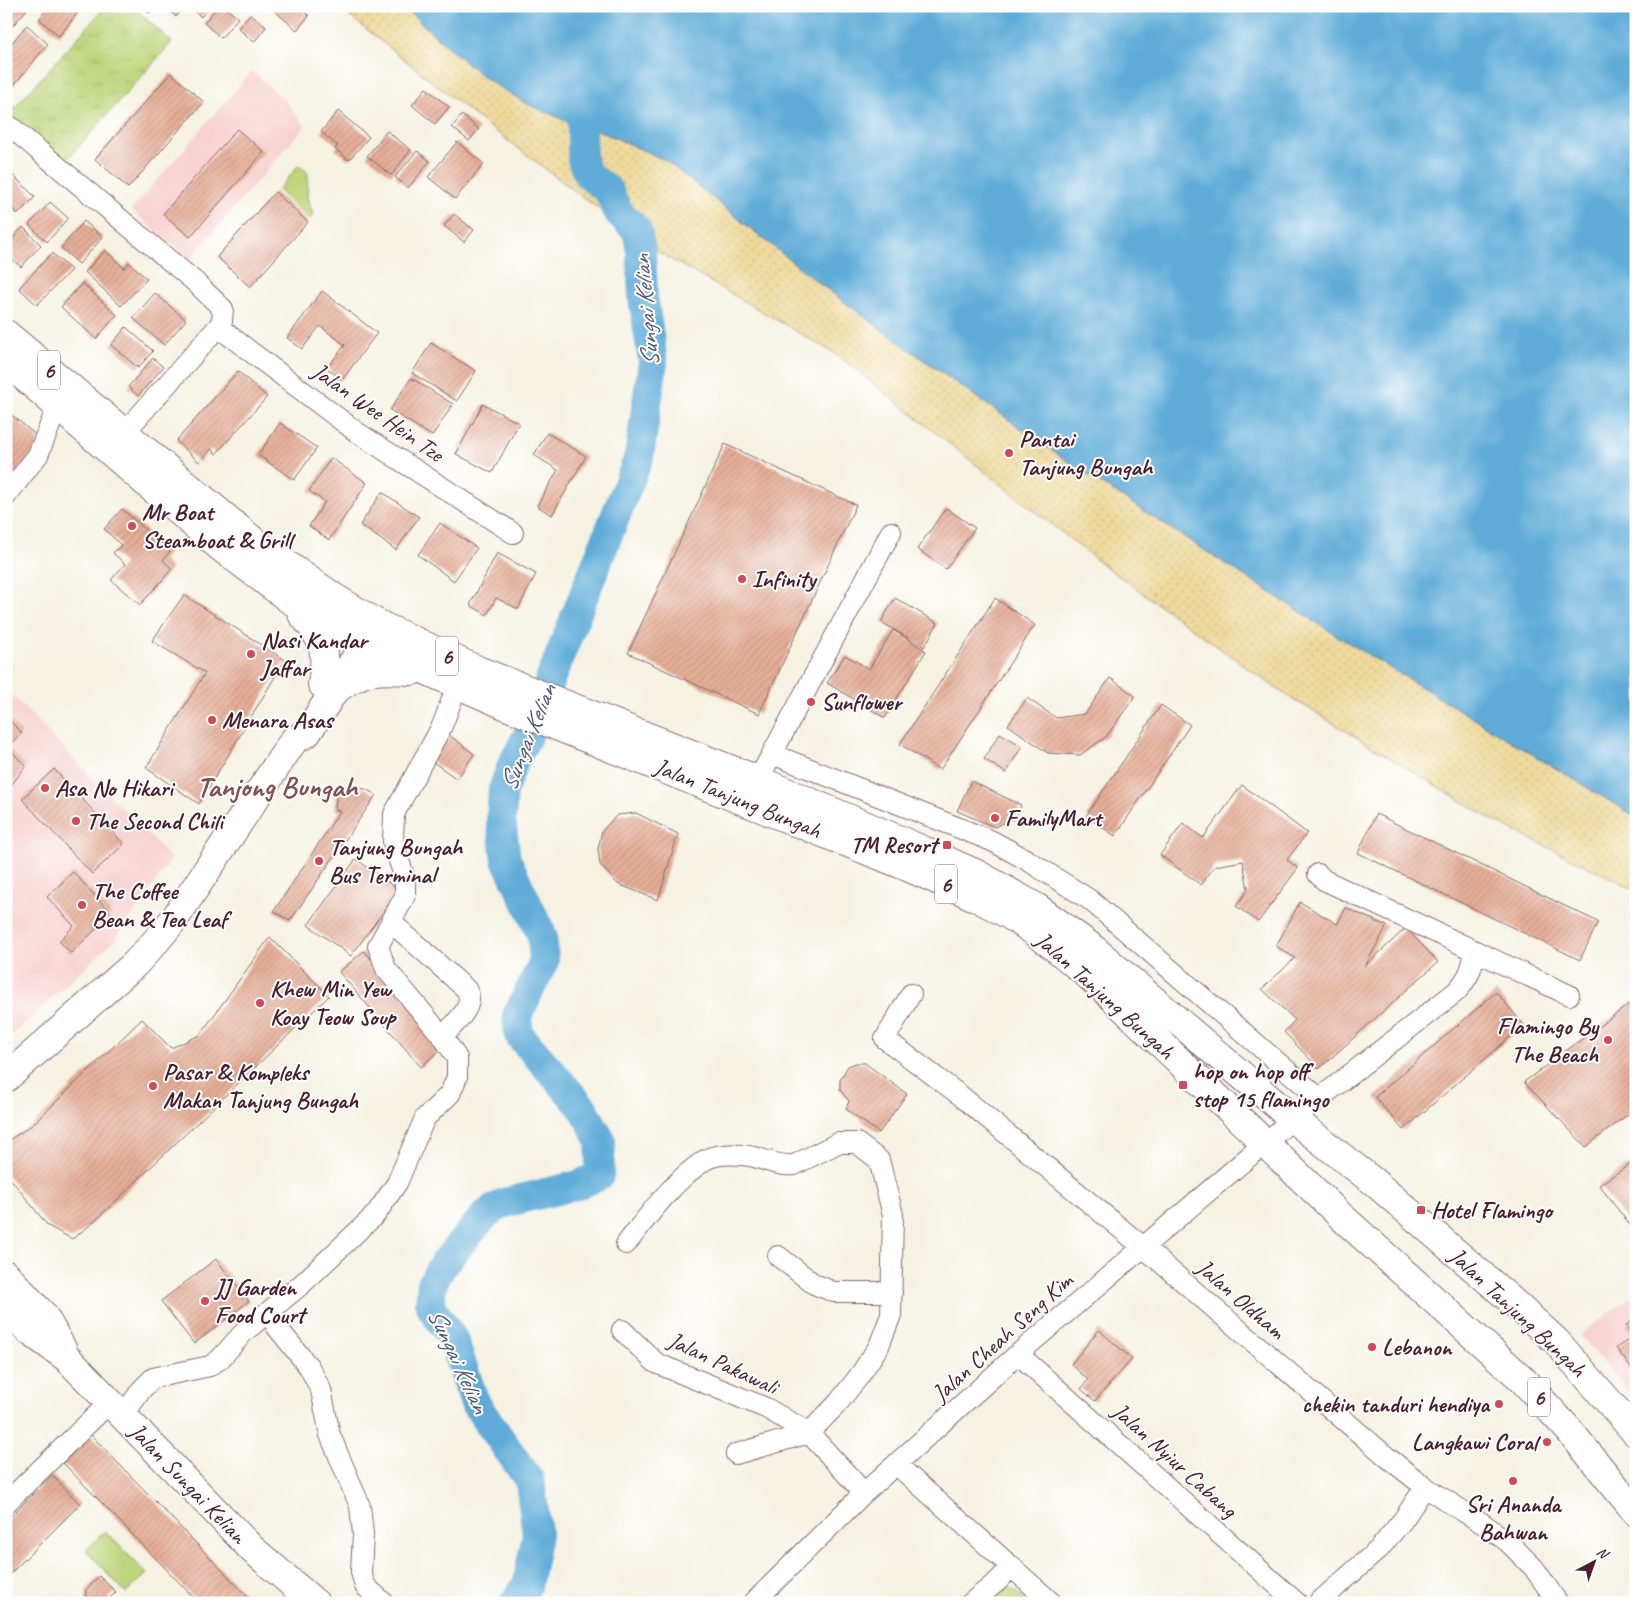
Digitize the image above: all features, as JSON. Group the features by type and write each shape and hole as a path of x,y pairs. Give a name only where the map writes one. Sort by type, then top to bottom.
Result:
{"main road":[{"name":"Jalan Tanjung Bungah","path":"6,334 219,546 289,599 513,696 564,716 960,890 1028,927 1068,957 1106,991 1344,1219 1521,1378 1568,1429 1636,1512"},
{"name":"Jalan Tanjung Bungah","path":"6,361 91,419 257,544 365,631 426,672 457,686 513,696"},
{"path":"289,599 317,632 324,644 328,687"},
{"path":"6,1078 134,964 175,918 294,740 307,733 328,687 365,631"},
{"path":"328,687 363,672 379,670 426,672"},
{"name":"Jalan Tanjung Bungah","path":"564,716 758,780 977,874 1036,907 1090,946 1293,1118 1374,1182 1556,1341 1636,1433"},
{"name":"Jalan Sungai Kelian","path":"6,1275 44,1316 67,1358"},
{"name":"Jalan Sungai Kelian","path":"6,1305 28,1330 67,1358 253,1550 315,1603"}],"street":[{"path":"6,123 216,301 223,309 222,322 218,327 38,455 6,496"},
{"name":"Jalan Wee Hein Tze","path":"218,327 358,433 514,533"},
{"path":"758,780 891,532"},
{"path":"6,1504 153,1378 210,1366 220,1359 244,1332 272,1311 376,1214 397,1182 425,1118 450,1094 457,1077 457,1058 443,1037 386,969 378,946 405,896 405,879 393,842 394,814 442,726 457,686"},
{"path":"772,754 992,841 1028,860 1090,900 1319,1098"},
{"path":"1318,874 1324,880 1569,995"},
{"path":"391,922 466,989 470,996 470,1005 443,1037"},
{"name":"Jalan Cheah Seng Kim","path":"753,1603 864,1494 1018,1354 1266,1144 1293,1118 1457,991 1468,977 1474,965 1474,951"},
{"name":"Jalan Oldham","path":"911,994 885,1038 961,1096 1143,1247 1356,1432 1425,1487 1508,1542 1534,1568 1558,1603"},
{"path":"626,1244 681,1180 706,1160 724,1154 745,1155 786,1166 794,1165 838,1144 857,1143 879,1160 893,1215 891,1315 878,1346 860,1375 838,1403 809,1433 736,1454"},
{"path":"778,1256 814,1284 834,1292 892,1292"},
{"path":"272,1311 276,1326 304,1361 321,1390 330,1435 360,1506 363,1534 362,1572 365,1586 384,1603"},
{"name":"Jalan Pakawali","path":"622,1330 656,1363 766,1408 809,1433 864,1494"},
{"name":"Jalan Nyiur Cabang","path":"1018,1354 1298,1603"},
{"path":"897,1464 1052,1603"},
{"path":"1318,1603 1379,1549 1403,1520 1425,1487"},
{"path":"971,1603 999,1580 1012,1566"}],"shaded area":[{"path":"252,71 283,98 305,126 190,259 131,210"},
{"path":"6,689 172,859 115,940 6,1040"},
{"path":"1636,1293 1636,1400 1579,1335"}],"green space":[{"path":"106,6 132,6 172,42 65,162 8,115"},
{"path":"299,165 308,173 307,198 313,214 310,220 278,190"},
{"path":"105,1531 147,1574 126,1593 86,1550"},
{"path":"1005,1589 1012,1589 1029,1603 989,1603"}],"sand":[{"name":"Pantai Tanjung Bungah","path":"337,6 403,6 444,44 566,121 582,123 665,160 819,283 914,353 1080,470 1344,640 1636,817 1636,890 1496,822 1280,691 1102,564 836,354 646,245 469,111"}],"water":[{"path":"403,6 1636,6 1636,817 1344,640 1080,470 914,353 819,283 665,160 582,123 566,121 525,103 485,78 444,44"}],"building":[{"path":"6,6 29,7 8,31 6,30"},
{"path":"49,6 83,6 59,36 39,19"},
{"path":"141,6 155,6 149,13"},
{"path":"164,6 185,6 176,17"},
{"path":"189,6 211,6 201,17"},
{"path":"218,6 223,6 238,18 221,38 204,23"},
{"path":"269,6 298,6 309,16 297,30"},
{"path":"250,14 266,27 254,42 238,28"},
{"path":"27,25 48,44 13,86 6,80 6,50"},
{"path":"171,73 204,102 128,188 95,159"},
{"path":"426,88 449,107 435,124 412,105"},
{"path":"338,111 369,137 349,160 335,149 338,146 321,132"},
{"path":"462,115 479,129 469,141 452,127"},
{"path":"237,129 264,152 190,237 163,214"},
{"path":"387,131 411,150 391,175 367,156"},
{"path":"457,142 484,164 455,199 428,177"},
{"path":"417,151 430,161 408,188 395,177"},
{"path":"6,168 35,197 18,214 6,202"},
{"path":"275,192 308,222 250,287 217,257"},
{"path":"50,202 68,218 47,242 29,225"},
{"path":"454,214 474,230 464,242 444,226"},
{"path":"84,221 103,237 79,264 61,248"},
{"path":"23,227 41,245 21,267 6,254 6,245"},
{"path":"105,250 124,268 129,262 147,279 121,306 85,272"},
{"path":"52,253 71,270 37,305 19,288"},
{"path":"82,283 117,315 96,339 61,307"},
{"path":"322,291 377,333 342,380 327,368 345,345 320,326 302,349 287,338"},
{"path":"155,293 186,320 164,345 133,318"},
{"path":"126,327 153,351 138,368 111,345"},
{"path":"431,343 476,371 457,401 412,373"},
{"path":"153,358 163,367 138,396 128,387"},
{"path":"238,371 267,397 216,454 211,449 199,462 176,441"},
{"path":"411,378 453,404 432,436 390,410"},
{"path":"483,404 519,423 492,473 456,454"},
{"path":"6,410 38,437 37,449 6,485"},
{"path":"280,423 317,448 294,480 258,455"},
{"path":"547,433 586,456 552,515 537,506 558,470 534,455"},
{"name":"Infinity","path":"725,444 856,505 759,714 628,653"},
{"path":"331,458 367,483 329,540 309,526 325,502 309,491"},
{"path":"382,492 419,517 396,550 360,525"},
{"path":"946,508 975,528 946,569 917,549"},
{"path":"122,509 170,551 163,560 172,569 140,605 111,580 125,564 113,553 121,545 104,529"},
{"path":"440,523 477,548 454,581 418,555"},
{"path":"497,553 536,574 518,609 496,598 487,615 470,605"},
{"name":"Menara Asas","path":"184,595 285,660 199,804 146,768 205,673 152,641"},
{"path":"895,598 938,623 924,647 881,622"},
{"path":"995,598 1035,625 940,770 900,744"},
{"path":"893,630 926,651 885,718 827,683 845,655 869,669"},
{"path":"1110,678 1135,696 1106,737 1080,755 1048,753 1008,725 1027,698 1056,718 1085,714"},
{"path":"1161,705 1190,725 1115,836 1086,816"},
{"path":"6,717 22,733 7,747 26,766 6,792"},
{"path":"1000,733 1022,746 1006,773 984,759"},
{"path":"448,734 474,754 457,779 429,759"},
{"path":"54,769 124,844 92,874 22,799"},
{"path":"971,781 1021,805 1015,820 1012,819 995,827 957,811"},
{"path":"1242,785 1307,833 1287,860 1298,868 1258,922 1236,906 1248,890 1243,861 1215,866 1201,885 1160,855 1183,823 1203,838"},
{"name":"Tanjung Bungah Bus Terminal","path":"337,788 366,789 376,795 290,921 274,911 340,811 335,810"},
{"path":"636,813 678,834 658,900 618,884 600,865 598,849 602,831 617,815"},
{"path":"1376,814 1598,922 1580,960 1358,853"},
{"path":"356,859 399,890 351,956 308,925"},
{"path":"73,872 112,914 71,953 59,941 74,926 47,897"},
{"path":"1300,902 1337,924 1346,908 1387,926 1365,966 1406,928 1438,962 1319,1069 1284,1032 1295,1020 1262,989 1295,958 1276,946"},
{"name":"Pasar & Kompleks Makan Tanjung Bungah","path":"270,937 329,996 94,1222 72,1239 48,1226 6,1173 6,1147 12,1138 32,1125 142,1019 171,1048 200,1035"},
{"path":"364,951 446,1045 421,1067 339,972"},
{"path":"1496,992 1524,1025 1403,1130 1375,1097"},
{"name":"Flamingo By The Beach","path":"1636,999 1636,1108 1586,1147 1524,1082"},
{"path":"856,1063 865,1063 907,1094 879,1133 846,1109 849,1101 840,1090 840,1080 848,1066"},
{"path":"1636,1160 1636,1233 1599,1185"},
{"name":"JJ Garden Food Court","path":"216,1259 249,1301 194,1344 161,1301"},
{"path":"1636,1318 1636,1375 1616,1348 1634,1336 1626,1325"},
{"path":"1099,1330 1132,1359 1095,1401 1081,1389 1088,1380 1071,1364"},
{"path":"91,1435 254,1603 199,1603 63,1463"},
{"path":"52,1475 80,1504 6,1578 6,1521"},
{"path":"99,1576 116,1592 109,1599 112,1603 85,1603 86,1590"}],"waterway":[{"name":"Sungai Kelian","path":"514,1603 527,1585 537,1534 530,1481 475,1403 453,1339 430,1306 432,1283 444,1263 486,1214 504,1203 578,1185 599,1176 601,1141 583,1108 519,1035 517,1016 544,961 542,935 506,859 501,820 503,790 512,765 528,735 639,457 653,362 643,296 641,250 637,230 619,213 608,190 588,175 582,159 582,123"}],"place":[{"name":"Pantai Tanjung Bungah","path":"1009,453"},
{"name":"Mr Boat Steamboat & Grill","path":"132,526"},
{"name":"Infinity","path":"742,579"},
{"name":"Nasi Kandar Jaffar","path":"251,654"},
{"name":"Sunflower","path":"811,702"},
{"name":"Menara Asas","path":"212,720"},
{"name":"Asa No Hikari","path":"45,788"},
{"name":"FamilyMart","path":"995,818"},
{"name":"The Second Chili","path":"76,821"},
{"name":"TM Resort","path":"947,845"},
{"name":"Tanjung Bungah Bus Terminal","path":"319,861"},
{"name":"The Coffee Bean & Tea Leaf","path":"82,905"},
{"name":"Khew Min Yew Koay Teow Soup","path":"260,1003"},
{"name":"Flamingo By The Beach","path":"1608,1040"},
{"name":"hop on hop off stop 15 flamingo","path":"1183,1085"},
{"name":"Pasar & Kompleks Makan Tanjung Bungah","path":"153,1086"},
{"name":"Hotel Flamingo","path":"1421,1210"},
{"name":"JJ Garden Food Court","path":"205,1301"},
{"name":"Lebanon","path":"1372,1347"},
{"name":"chekin tanduri hendiya","path":"1499,1404"},
{"name":"Langkawi Coral","path":"1547,1442"},
{"name":"Sri Ananda Bahwan","path":"1513,1481"}],"district":[{"name":"Tanjong Bungah","path":"277,786"}]}
